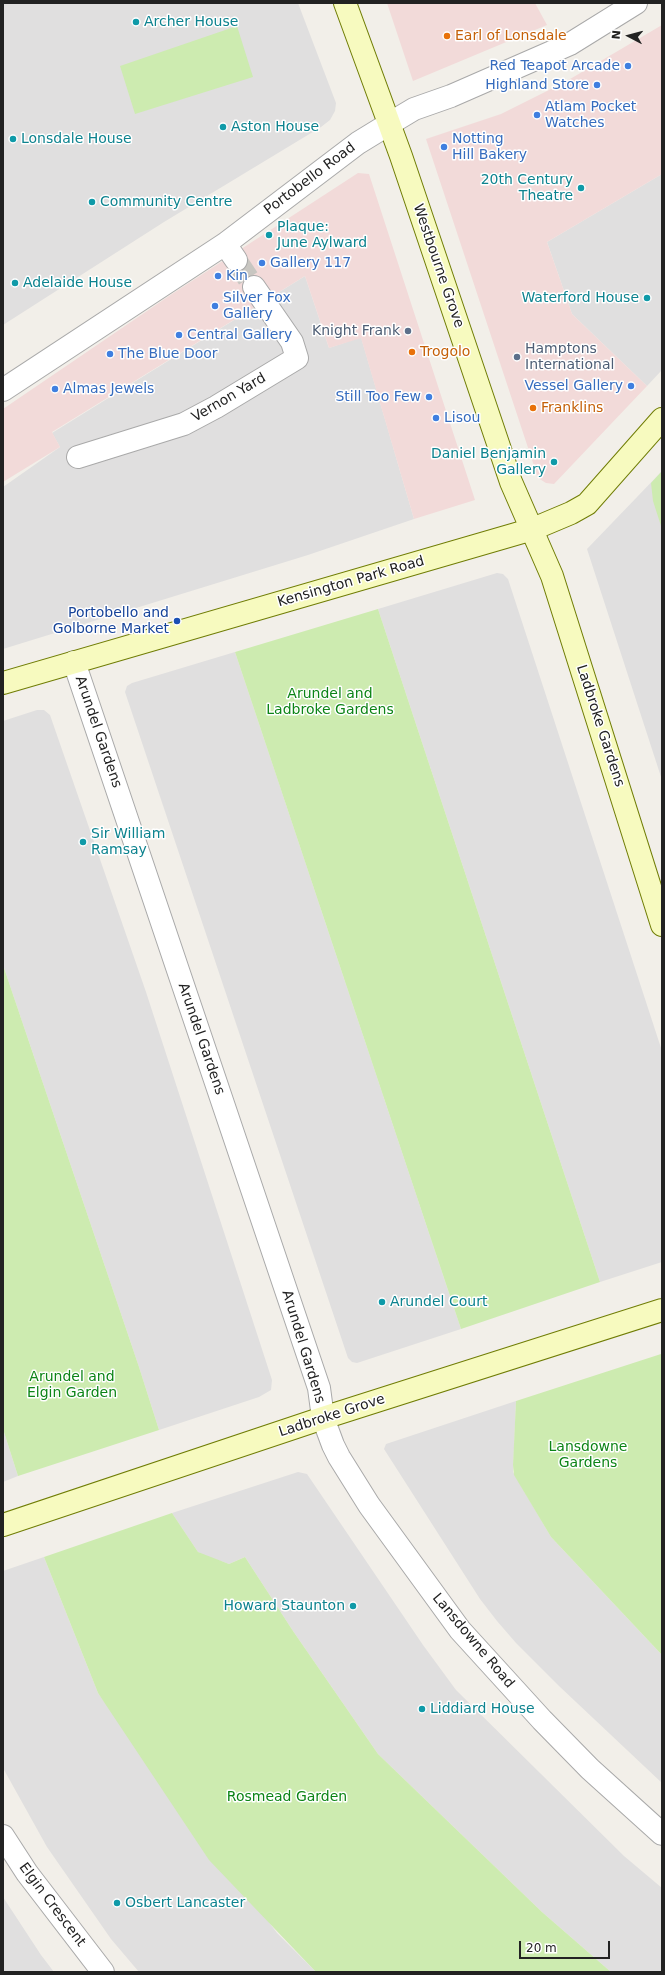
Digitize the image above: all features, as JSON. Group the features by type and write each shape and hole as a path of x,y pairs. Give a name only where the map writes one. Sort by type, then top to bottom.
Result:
{"main road":[{"name":"Westbourne Grove","path":"345,3 389,124 511,482 533,529"},
{"name":"Kensington Park Road","path":"3,683 533,529 571,513 586,504 662,419"},
{"name":"Ladbroke Gardens","path":"533,529 559,598 655,879 662,925"},
{"name":"Ladbroke Grove","path":"3,1526 324,1418 662,1310"}],"street":[{"name":"Portobello Road","path":"3,390 231,252 358,143 389,124 414,109 451,96 570,44 636,3"},
{"name":"Vernon Yard","path":"78,457 184,424 216,407 297,358 292,342 254,287"},
{"name":"Arundel Gardens","path":"74,662 319,1388 324,1418"},
{"name":"Lansdowne Road","path":"324,1418 333,1445 369,1505 460,1630 542,1720 590,1769 662,1834"},
{"name":"Elgin Crescent","path":"3,1836 32,1879 103,1972"}],"shaded area":[{"path":"3,3 298,3 336,103 335,111 330,120 321,127 164,222 3,325"},
{"path":"387,3 535,3 547,25 413,81"},
{"path":"662,25 662,174 547,242 572,314 647,386 554,484 546,483 538,478 426,139 501,114 565,82"},
{"path":"358,173 369,174 475,500 414,519 361,338 329,348 305,276 52,432 60,447 3,482 3,409 172,294"},
{"path":"662,174 662,370 647,386 572,314 547,242"},
{"path":"305,276 329,348 361,337 414,519 308,555 3,649 3,487 60,447 52,433"},
{"path":"662,471 662,780 587,549"},
{"path":"497,573 503,574 508,579 662,1051 662,1262 600,1282 378,609"},
{"path":"235,652 461,1329 357,1363 352,1362 348,1358 125,692 127,686 132,683"},
{"path":"37,710 44,710 50,715 146,992 272,1380 271,1390 259,1397 159,1430 3,965 3,721"},
{"path":"516,1401 513,1472 551,1537 662,1655 662,1783 559,1686 516,1643 497,1621 480,1599 384,1449 386,1444"},
{"path":"3,1429 18,1476 3,1482"},
{"path":"298,1472 307,1474 423,1645 456,1690 624,1856 662,1888 662,1972 611,1972 542,1912 378,1754 293,1631 245,1557 229,1564 198,1552 172,1513"},
{"path":"44,1557 98,1693 277,1933 316,1972 139,1972 111,1939 47,1847 3,1768 3,1571"},
{"path":"3,1897 41,1955 54,1972 3,1972"}],"green space":[{"path":"237,26 253,77 135,114 120,66"},
{"path":"662,471 662,529 653,501 651,483"},
{"name":"Arundel and Ladbroke Gardens","path":"378,609 600,1282 461,1329 235,652"},
{"name":"Arundel and Elgin Garden","path":"3,965 159,1430 18,1476 3,1429"},
{"name":"Lansdowne Gardens","path":"661,1354 662,1655 551,1537 514,1475 513,1465 516,1401"},
{"name":"Rosmead Garden","path":"172,1513 198,1552 229,1564 245,1557 293,1631 378,1754 542,1912 611,1972 316,1972 209,1860 98,1693 44,1557"}],"tunnel":[{"path":"236,260 254,287"}],"place":[{"name":"Archer House","path":"136,22"},
{"name":"Earl of Lonsdale","path":"447,36"},
{"name":"Red Teapot Arcade","path":"628,66"},
{"name":"Highland Store","path":"597,85"},
{"name":"Atlam Pocket Watches","path":"537,115"},
{"name":"Aston House","path":"223,127"},
{"name":"Lonsdale House","path":"13,139"},
{"name":"Notting Hill Bakery","path":"444,147"},
{"name":"20th Century Theatre","path":"581,188"},
{"name":"Community Centre","path":"92,202"},
{"name":"Plaque: June Aylward","path":"269,235"},
{"name":"Gallery 117","path":"262,263"},
{"name":"Kin","path":"218,276"},
{"name":"Adelaide House","path":"15,283"},
{"name":"Waterford House","path":"647,298"},
{"name":"Silver Fox Gallery","path":"215,306"},
{"name":"Knight Frank","path":"408,331"},
{"name":"Central Gallery","path":"179,335"},
{"name":"Trogolo","path":"412,352"},
{"name":"The Blue Door","path":"110,354"},
{"name":"Hamptons International","path":"517,357"},
{"name":"Vessel Gallery","path":"631,386"},
{"name":"Almas Jewels","path":"55,389"},
{"name":"Still Too Few","path":"429,397"},
{"name":"Franklins","path":"533,408"},
{"name":"Lisou","path":"436,418"},
{"name":"Daniel Benjamin Gallery","path":"554,462"},
{"name":"Portobello and Golborne Market","path":"177,621"},
{"name":"Sir William Ramsay","path":"83,842"},
{"name":"Arundel Court","path":"382,1302"},
{"name":"Howard Staunton","path":"353,1606"},
{"name":"Liddiard House","path":"422,1709"},
{"name":"Osbert Lancaster","path":"117,1903"}]}
